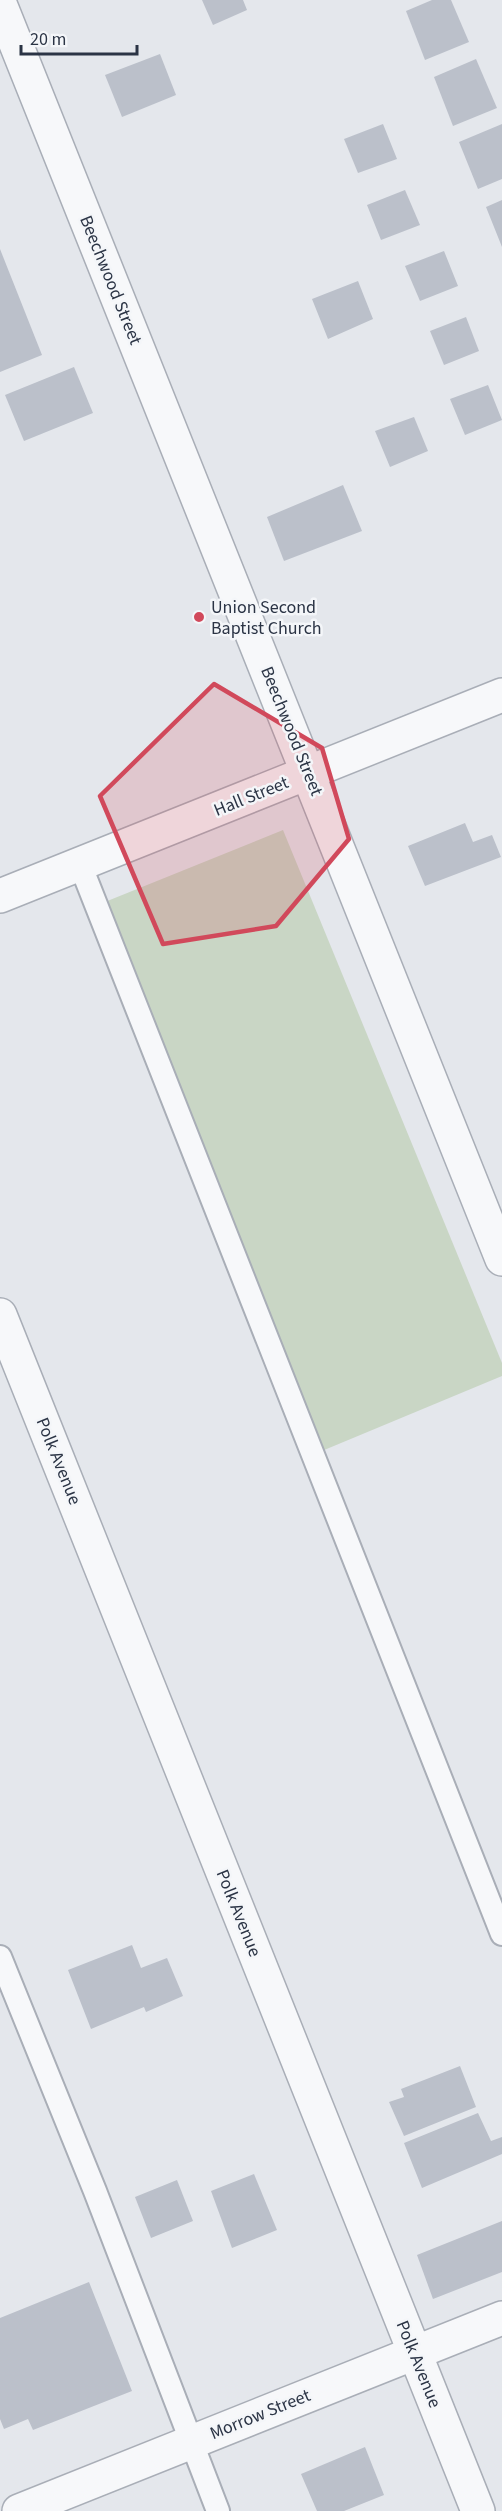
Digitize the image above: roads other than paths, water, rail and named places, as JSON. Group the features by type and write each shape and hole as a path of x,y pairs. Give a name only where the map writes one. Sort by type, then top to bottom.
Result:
{"street":[{"name":"Beechwood Street","path":"0,4 502,1259"},
{"name":"Hall Street","path":"0,896 502,695"},
{"name":"Polk Avenue","path":"0,1315 478,2511"},
{"name":"Morrow Street","path":"19,2511 502,2318"}],"lane":[{"path":"80,864 502,1934"},
{"path":"0,1957 95,2191 218,2511"}],"place":[{"name":"Union Second Baptist Church","path":"199,617"}]}
